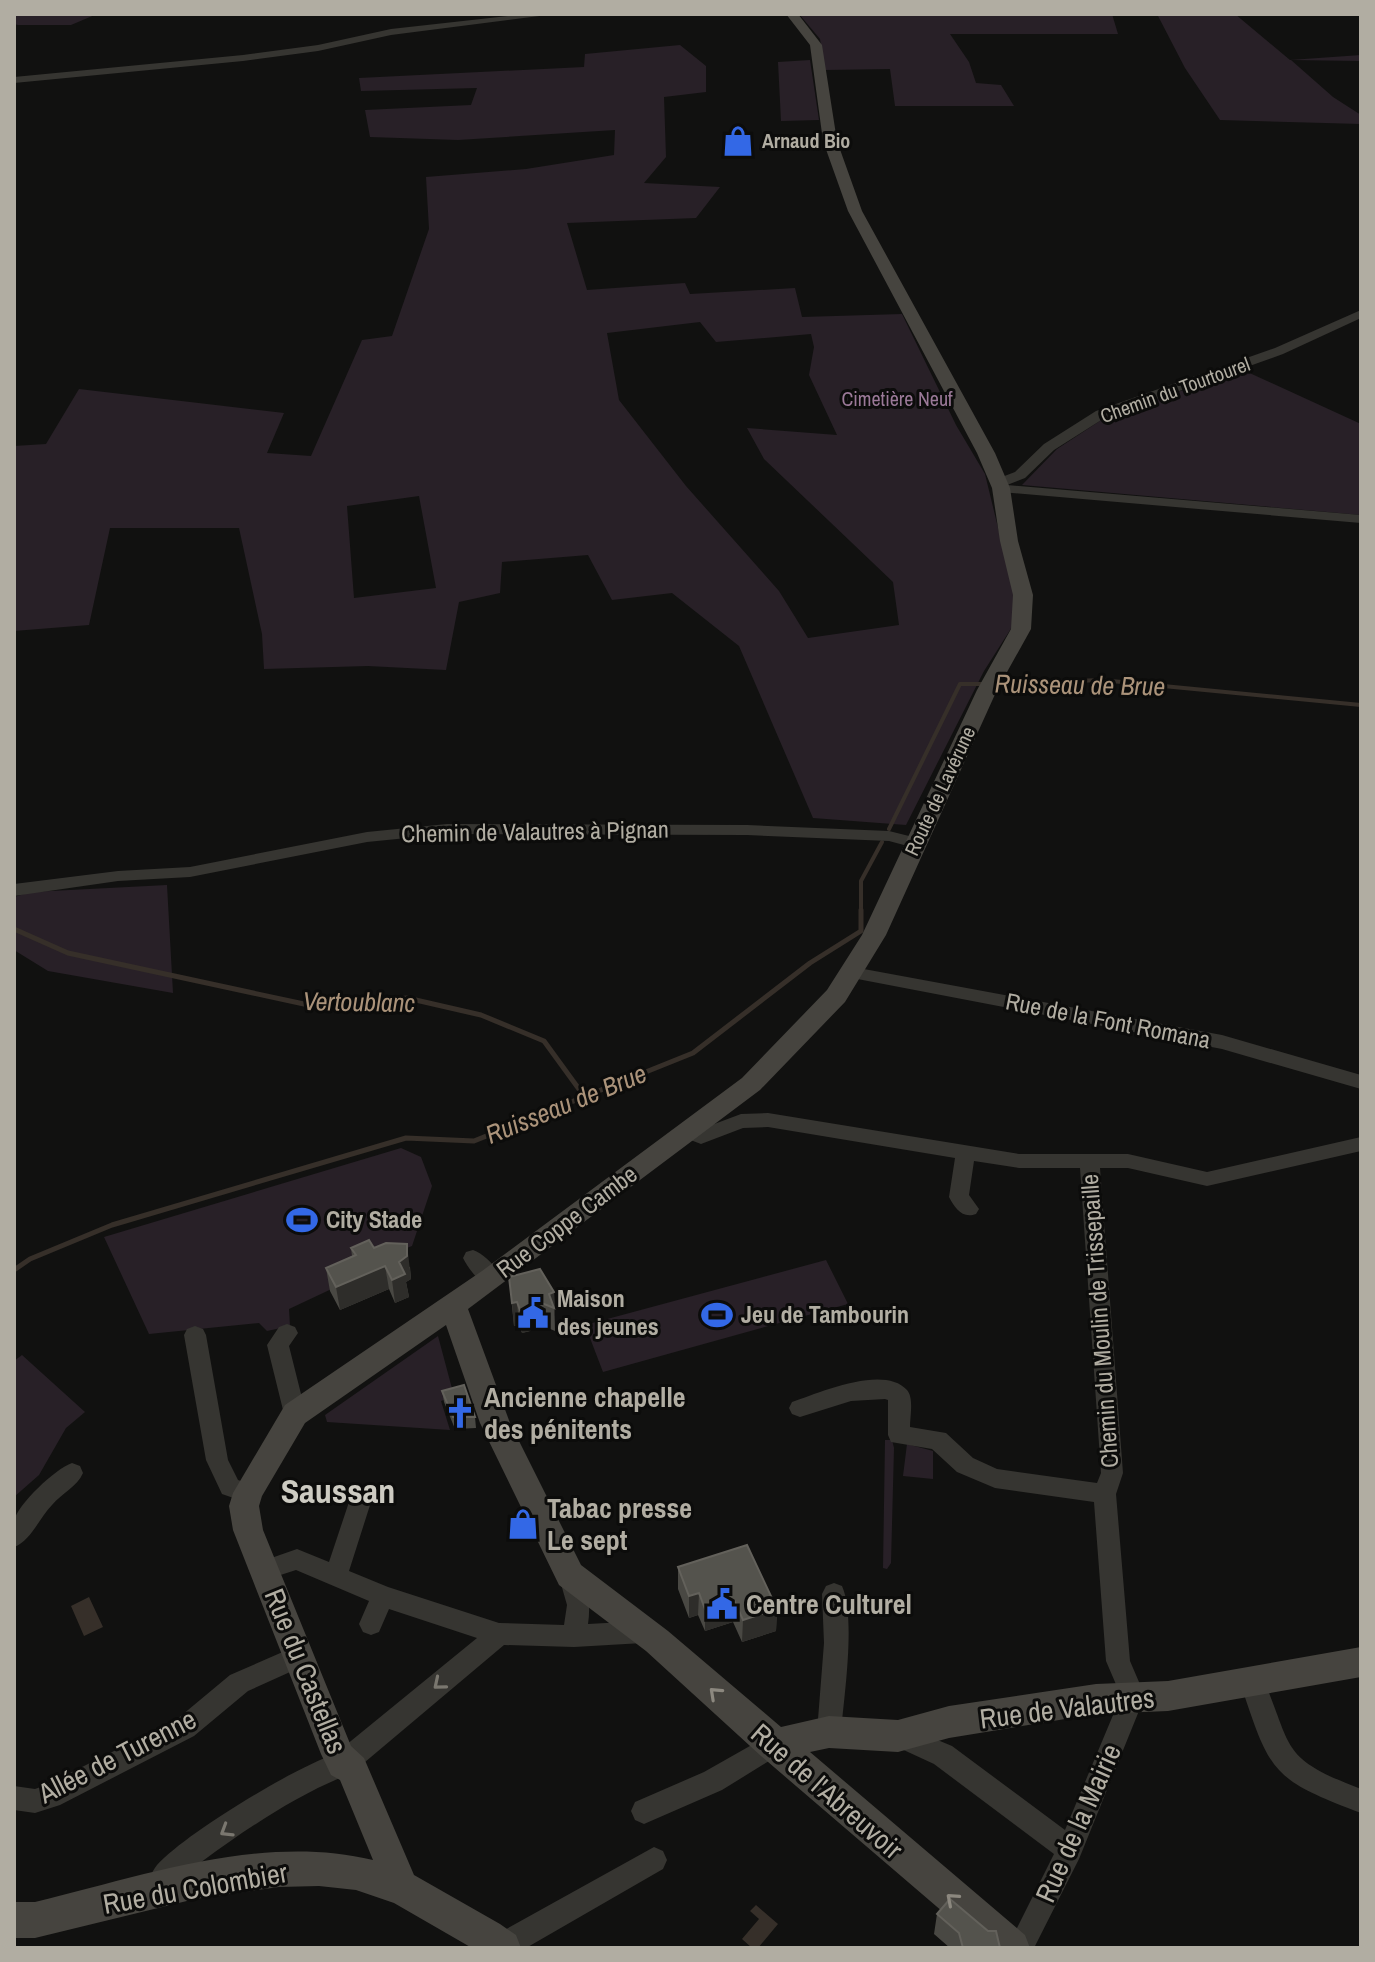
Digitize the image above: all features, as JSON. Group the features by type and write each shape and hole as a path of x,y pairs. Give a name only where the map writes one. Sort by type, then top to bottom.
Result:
{"street":[{"path":"14,80 243,58 318,48 391,32 550,14"},
{"name":"Route de Lavérune","path":"792,14 816,45 830,141 855,211 1000,485 1023,595 1021,629 991,683 874,935"},
{"name":"Chemin du Tourtourel","path":"1000,485 1020,475 1049,447 1101,414 1240,366 1361,314"},
{"path":"1000,485 1361,519"},
{"name":"Chemin de Valautres à Pignan","path":"14,890 118,876 190,872 367,837 447,829 775,831 889,836 915,843"},
{"name":"Rue Coppe Cambe","path":"248,1493 295,1414 324,1391 492,1279 751,1084 805,1031 853,973 874,935"},
{"name":"Rue de la Font Romana","path":"853,973 1222,1042 1361,1082"},
{"name":"Chemin du Moulin de Trissepaille","path":"687,1131 701,1137 741,1121 768,1120 1019,1161 1089,1159 1112,1473 1105,1494 1118,1661 1133,1696"},
{"path":"1089,1159 1128,1161 1207,1179 1361,1144"},
{"path":"965,1153 959,1197 969,1209"},
{"path":"473,1258 492,1279"},
{"path":"453,1306 495,1423 570,1575 579,1605 574,1636"},
{"path":"287,1333 278,1345 295,1414"},
{"path":"195,1335 217,1460 230,1487 248,1493"},
{"path":"800,1408 860,1389 892,1391 899,1396 899,1435 938,1440 965,1465 995,1478 1105,1494"},
{"path":"14,1537 44,1497 72,1473"},
{"name":"Rue du Castellas","path":"248,1493 244,1516 343,1764 352,1769 397,1874 392,1886"},
{"path":"336,1576 360,1502"},
{"path":"265,1570 297,1559 383,1596 499,1634 574,1636 643,1632"},
{"name":"Rue de l'Abreuvoir","path":"570,1575 643,1632 1012,1948"},
{"path":"829,1732 836,1643 834,1594"},
{"path":"371,1624 383,1596"},
{"path":"159,1892 164,1874 187,1855 322,1771 343,1764 499,1634"},
{"name":"Allée de Turenne","path":"14,1798 35,1801 51,1796 185,1728 239,1683 301,1655"},
{"name":"Rue de Valautres","path":"773,1745 829,1732 898,1736 949,1722 1133,1696 1168,1696 1361,1662"},
{"path":"1252,1682 1274,1747 1285,1765 1307,1781 1361,1801"},
{"name":"Rue de la Mairie","path":"1020,1948 1070,1850 1133,1696"},
{"path":"898,1736 943,1755 1070,1850"},
{"path":"644,1811 713,1781 773,1745"},
{"path":"502,1948 654,1860"},
{"name":"Rue du Colombier","path":"14,1920 35,1920 261,1871 308,1868 357,1873 392,1886 454,1916 502,1948"}],"green space":[{"path":"14,14 97,14 71,25 18,25 14,24"},
{"path":"799,14 1112,14 1118,34 950,34 969,62 976,83 1001,85 1014,106 895,106 890,69 825,70 820,39"},
{"path":"1157,14 1235,14 1290,60 1361,55 1361,61 1291,60 1333,97 1361,115 1361,124 1220,120 1185,68"},
{"name":"Cimetière Neuf","path":"680,45 706,66 706,92 664,97 666,157 644,183 720,187 696,218 567,223 587,290 685,283 690,294 795,288 802,317 902,314 956,425 985,474 1017,606 1012,627 984,671 906,825 813,818 739,646 672,593 612,600 588,555 502,562 500,593 459,602 446,670 368,666 264,669 262,634 239,528 110,528 89,625 14,631 14,446 46,444 79,389 284,413 267,453 311,456 362,340 392,336 429,229 426,177 526,169 614,155 615,130 458,140 370,137 365,110 471,105 477,88 361,91 359,78 584,67 585,54","holes":["700,322 716,342 811,334 814,347 809,375 837,435 747,428 764,459 893,582 899,625 808,638 779,591 686,486 619,400 607,333","419,496 436,588 354,598 347,506"]},
{"path":"810,60 819,120 781,121 778,62"},
{"path":"1243,370 1361,424 1361,515 1022,485 1057,449 1109,415"},
{"path":"167,885 173,993 48,971 14,950 14,897 31,892"},
{"path":"401,1148 421,1157 432,1186 412,1246 370,1262 357,1277 289,1309 290,1326 267,1331 259,1323 149,1334 104,1237"},
{"name":"Jeu de Tambourin","path":"826,1260 848,1304 603,1372 585,1325"},
{"path":"438,1336 454,1396 441,1401 450,1430 327,1422 325,1415"},
{"path":"22,1355 85,1412 66,1428 39,1475 14,1497 14,1361"},
{"path":"885,1440 892,1440 894,1448 891,1563 887,1569 883,1568"},
{"path":"907,1444 933,1451 933,1479 903,1476"}],"shaded area":[{"path":"89,1597 103,1627 84,1636 71,1606"},
{"path":"756,1905 778,1924 758,1948 752,1948 742,1939 759,1919 750,1911"}],"building":[{"path":"369,1240 374,1248 386,1243 407,1244 407,1256 399,1262 405,1274 392,1280 385,1266 336,1287 326,1268 356,1255 351,1248"},
{"path":"540,1269 554,1292 549,1294 554,1308 534,1300 528,1308 520,1310 517,1302 512,1303 509,1277"},
{"path":"464,1385 475,1417 453,1417 442,1391"},
{"path":"747,1545 777,1609 743,1620 734,1600 705,1609 699,1593 689,1596 678,1567"},
{"path":"950,1899 988,1931 996,1931 1000,1948 963,1948 959,1933 937,1914"}],"waterway":[{"name":"Ruisseau de Brue","path":"995,684 1101,680 1361,705"},
{"name":"Ruisseau de Brue","path":"889,829 960,684 985,684"},
{"name":"Ruisseau de Brue","path":"14,1270 30,1259 112,1225 406,1138 474,1141 693,1053 810,963 861,931 861,881 882,842"},
{"name":"Vertoublanc","path":"14,929 68,953 304,1004 407,998 481,1015 544,1041 584,1096"}],"place":[{"name":"Arnaud Bio","path":"738,141"},
{"name":"City Stade","path":"302,1220"},
{"name":"Maison des jeunes","path":"533,1313"},
{"name":"Jeu de Tambourin","path":"717,1315"},
{"name":"Ancienne chapelle des pénitents","path":"460,1413"},
{"name":"Tabac presse Le sept","path":"523,1524"},
{"name":"Centre Culturel","path":"722,1604"}],"district":[{"name":"Saussan","path":"338,1491"}]}
